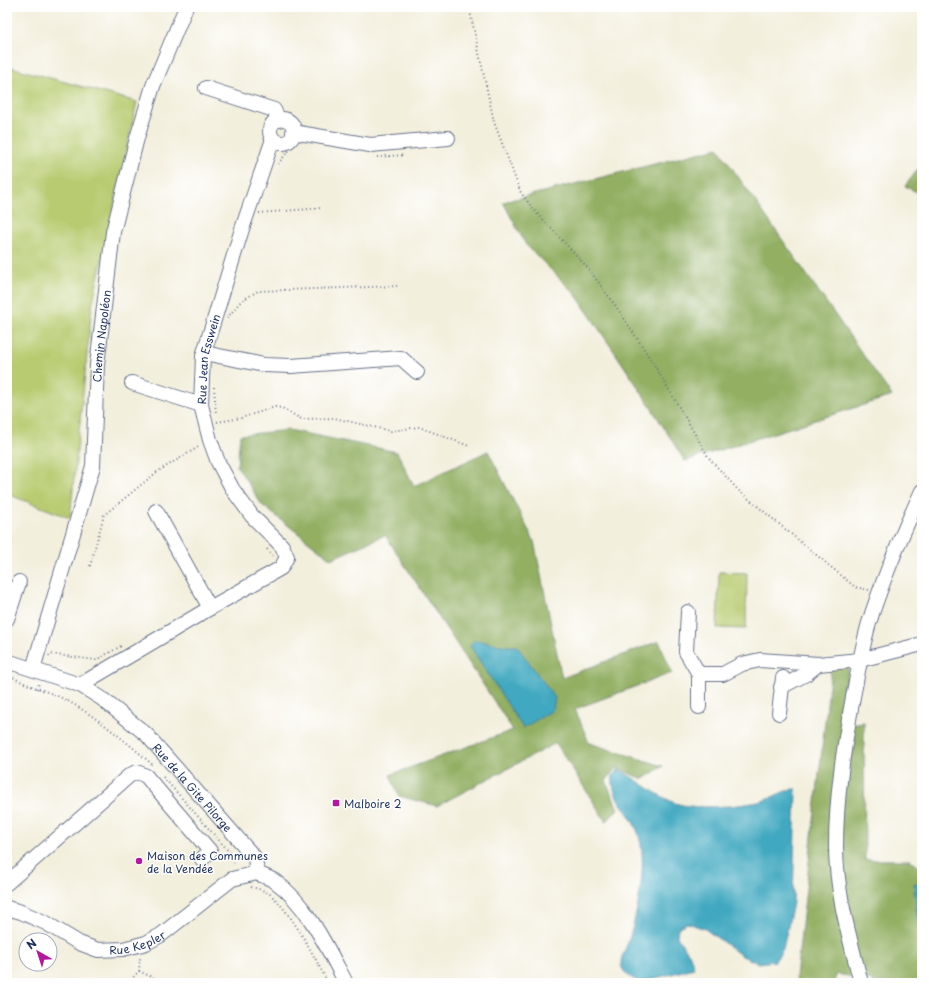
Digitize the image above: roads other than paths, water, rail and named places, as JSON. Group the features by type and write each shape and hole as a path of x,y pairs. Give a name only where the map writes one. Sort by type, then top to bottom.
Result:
{"street":[{"name":"Chemin Napoléon","path":"38,671 93,466 97,365 113,232 136,138 153,86 186,7"},
{"path":"206,88 274,110 279,120"},
{"path":"279,120 289,122 294,138"},
{"path":"279,120 270,128 273,139 280,143 294,138 370,145 448,138"},
{"name":"Rue Jean Esswein","path":"80,685 281,568 287,557 282,546 252,516 233,490 218,462 210,440 214,425 201,405 204,353 242,229 273,139"},
{"path":"204,353 264,365 291,366 401,358 417,372"},
{"path":"132,383 201,405"},
{"path":"861,983 840,885 836,847 844,742 860,660 869,623 903,532 922,491"},
{"path":"156,511 210,608"},
{"path":"7,619 19,582"},
{"path":"688,612 686,652 699,674 699,707"},
{"path":"699,674 723,674 742,664 760,660 818,664 860,660 922,644"},
{"name":"Rue de la Gite Pilorge","path":"7,661 80,685 101,698 146,734 255,858 257,873"},
{"path":"779,713 782,682 806,674 818,664"},
{"path":"7,883 130,774 137,772 146,776 210,851 202,859"},
{"path":"257,873 276,882 293,899 315,926 346,983"},
{"name":"Rue Kepler","path":"7,908 46,923 85,945 98,950 123,949 146,943 161,935 232,879 257,873"}],"water":[{"path":"475,640 507,646 517,646 555,698 553,709 523,728 470,646"},
{"path":"618,770 670,801 697,807 715,807 762,801 796,789 793,903 783,949 775,961 758,963 742,956 705,929 687,923 678,928 677,937 690,955 694,968 641,982 626,973 622,968 621,959 630,936 637,909 642,873 642,849 637,831 614,790 613,775"},
{"path":"922,882 922,928 918,922 914,884"}],"place":[{"name":"Malboire 2","path":"336,803"},
{"name":"Maison des Communes de la Vendée","path":"139,861"}]}
